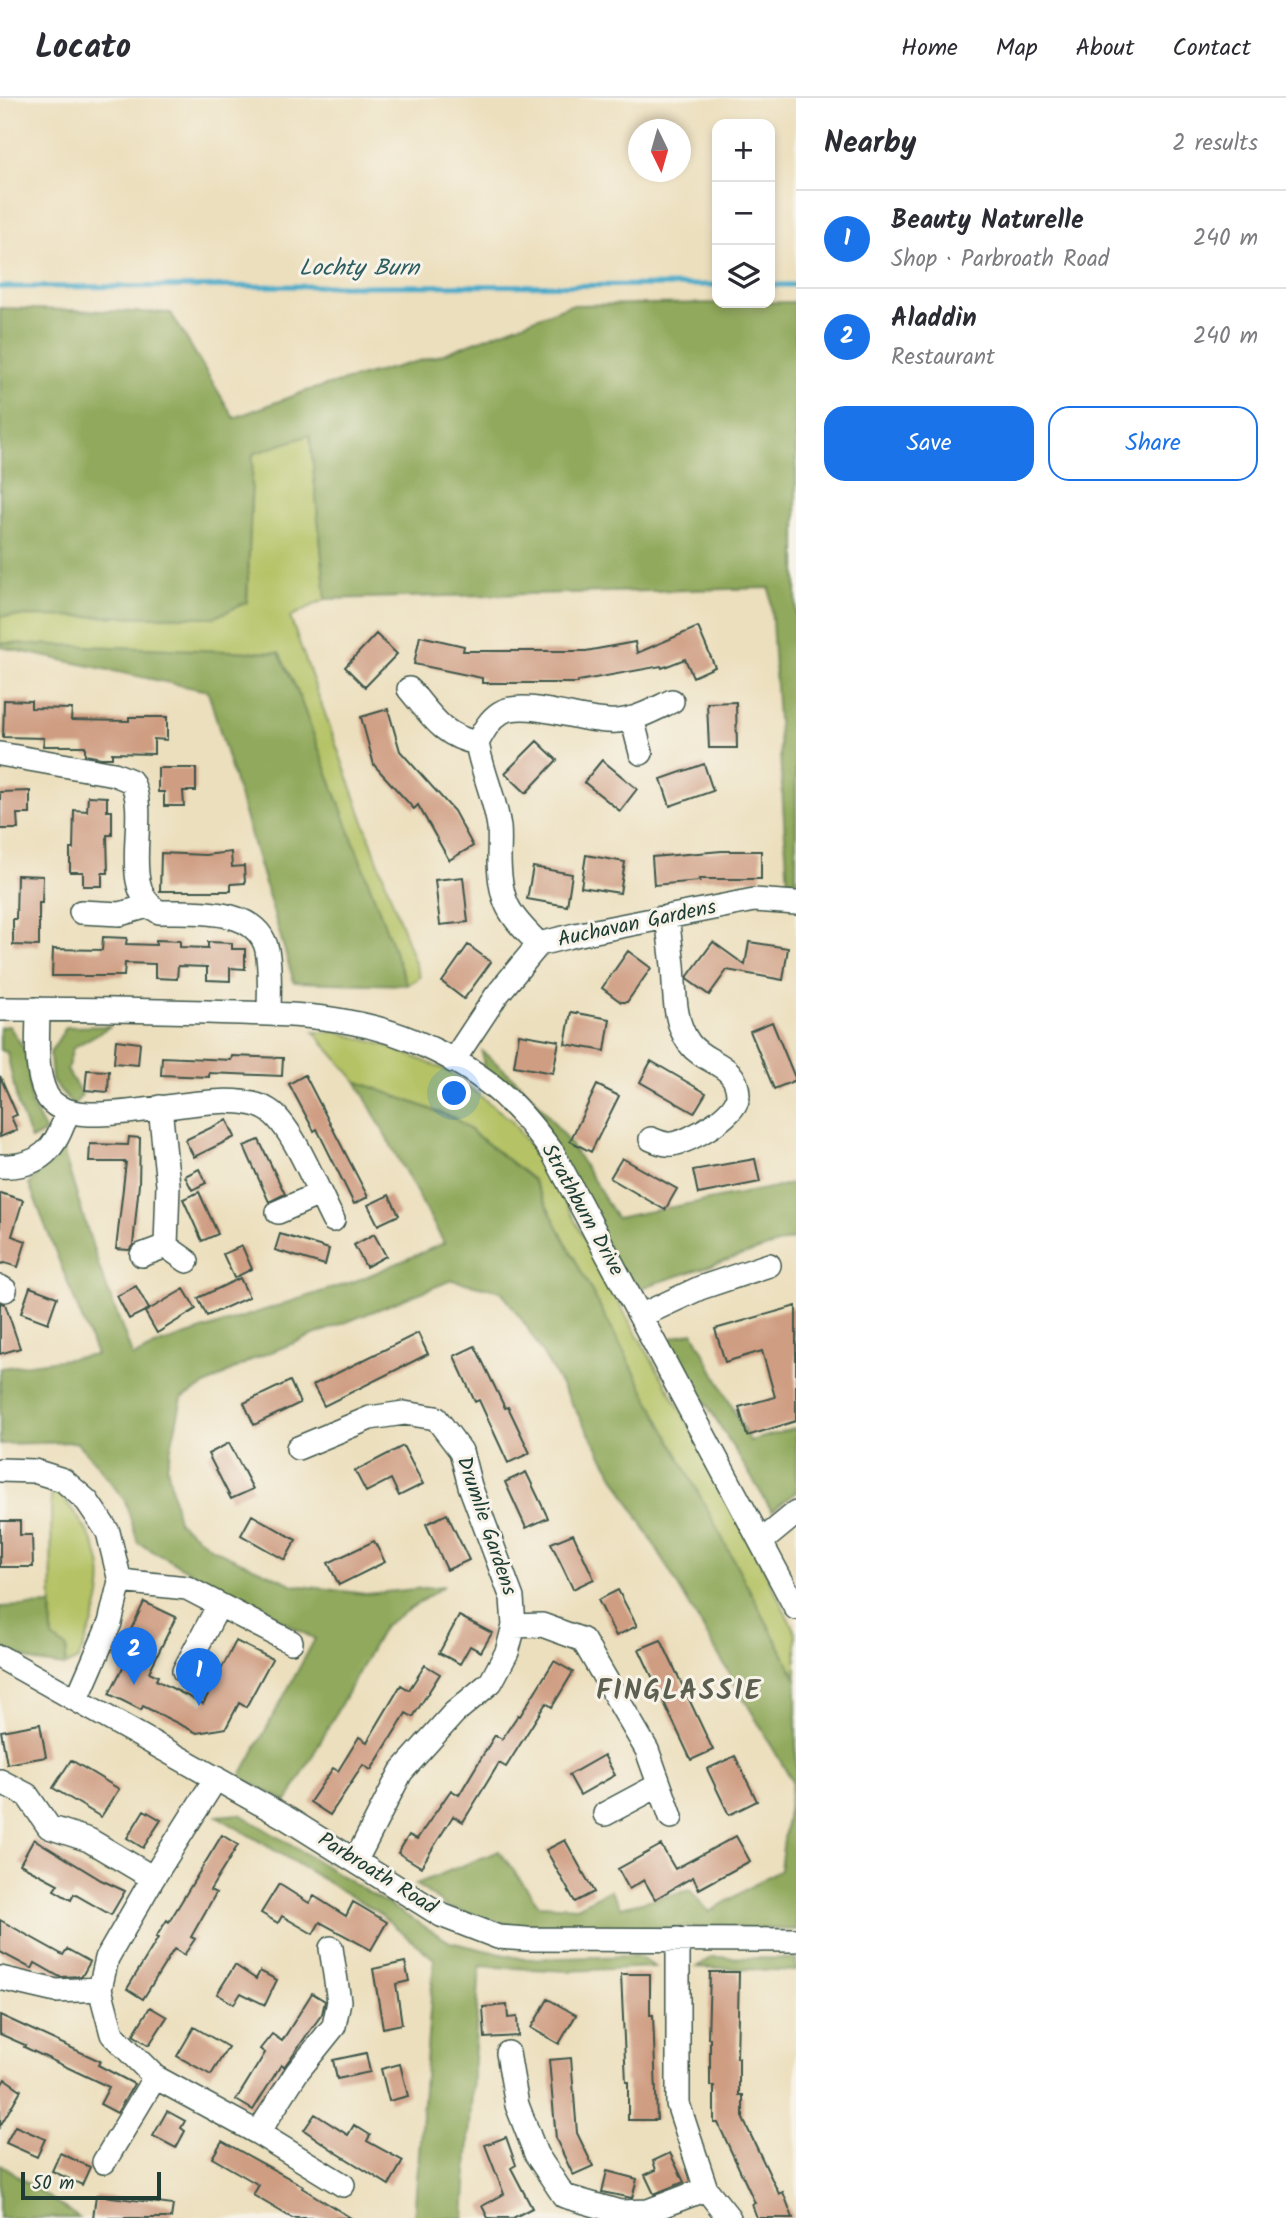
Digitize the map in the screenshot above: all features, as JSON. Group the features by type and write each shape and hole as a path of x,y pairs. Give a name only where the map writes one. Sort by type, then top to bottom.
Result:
{"street":[{"path":"409,689 448,733 460,740 477,743"},
{"path":"539,944 514,920 506,905 500,885 499,829 493,794 477,743 492,719 501,712 515,708 529,707 594,720 617,721 632,718 672,701"},
{"path":"632,718 641,753"},
{"path":"0,754 114,774 131,781 137,797 136,841 142,896 148,906 159,912 233,916 247,921 259,932 266,947 269,967 269,1014"},
{"name":"Auchavan Gardens","path":"453,1061 496,996 539,944 754,900 796,903"},
{"path":"81,912 120,914 148,906"},
{"path":"651,1139 671,1144 682,1141 717,1122 735,1108 738,1096 736,1082 728,1069 701,1055 689,1042 680,1024 674,996 667,916"},
{"name":"Strathburn Drive","path":"0,1009 90,1008 269,1014 348,1021 370,1026 428,1048 485,1081 508,1099 547,1144 796,1608"},
{"path":"38,1009 38,1058 47,1095 67,1112 79,1115 103,1114 219,1100 267,1109 282,1123 333,1220"},
{"path":"160,1108 168,1185 166,1246"},
{"path":"0,1166 31,1163 42,1157 54,1144 67,1112"},
{"path":"278,1212 319,1194"},
{"path":"142,1255 166,1246"},
{"path":"166,1246 187,1261"},
{"path":"640,1316 700,1288 769,1265"},
{"name":"Drumlie Gardens","path":"298,1448 370,1418 404,1413 436,1418 461,1451 470,1486 512,1598 514,1626 507,1652 491,1682 454,1713 401,1772 356,1860"},
{"path":"0,1470 34,1471 62,1480 87,1501 108,1532 120,1581 110,1623 77,1699"},
{"path":"762,1541 796,1513"},
{"path":"120,1581 187,1588 291,1642"},
{"path":"184,1671 219,1605"},
{"path":"514,1626 542,1625 583,1640 647,1750 671,1817"},
{"name":"Parbroath Road","path":"0,1657 216,1778 356,1860 441,1915 498,1937 796,1940"},
{"path":"216,1778 107,1958 100,1989 112,2034 155,2077 258,2133 343,2185"},
{"path":"0,1782 27,1795 49,1827 89,1840 153,1878"},
{"path":"605,1814 659,1784"},
{"path":"678,1939 677,2104 706,2189 729,2218"},
{"path":"258,2133 297,2072 334,2026 339,2001 331,1948"},
{"path":"0,1978 56,1991 100,1989"},
{"path":"508,2053 517,2105 536,2154 564,2196 620,2212 648,2211 706,2189"},
{"path":"104,2162 155,2077"}],"green space":[{"path":"775,302 796,302 796,886 788,886 770,588 326,599 310,435 253,454 247,602 215,617 0,616 0,308 171,313 234,418 306,391 438,356 570,305 712,303 712,308 775,308"},
{"path":"310,435 326,599 290,617 420,977 407,985 296,688 279,653 0,643 0,616 215,617 247,602 253,453"},
{"path":"0,643 279,653 296,688 407,985 294,982 208,691 0,647"},
{"path":"9,1026 27,1053 31,1104 46,1132 31,1140 18,1106 7,1052 0,1050 0,1027"},
{"path":"111,1026 73,1048 67,1070 82,1095 73,1106 52,1080 50,1053 66,1027"},
{"path":"314,1032 337,1032 388,1046 448,1071 511,1120 556,1184 610,1288 715,1469 796,1634 796,1678 533,1180 456,1119 356,1081"},
{"path":"482,1051 521,1085 552,1120 586,1168 616,1218 796,1183 796,1238 628,1292 553,1153 485,1081"},
{"path":"356,1081 456,1119 533,1180 796,1678 796,1930 512,1926 447,1907 416,1884 499,1851 539,1905 577,1907 610,1890 621,1907 690,1890 709,1912 780,1869 792,1781 527,1327 501,1291 452,1280 251,1360 182,1398 167,1466 178,1522 213,1549 294,1585 366,1594 444,1586 384,1626 287,1802 240,1777 315,1639 138,1543 125,1501 76,1442 0,1444 0,1368 96,1355 29,1184 62,1148 99,1267 133,1357 159,1344 361,1279 444,1243"},
{"path":"693,1332 750,1441 796,1428 796,1492 772,1511 667,1339"},
{"path":"57,1491 89,1534 101,1571 97,1610 89,1633 78,1660 65,1666 67,1648 52,1639 51,1494"},
{"path":"51,1605 52,1638 67,1648 65,1666 35,1662 0,1647 0,1607"},
{"path":"240,1814 450,1942 523,1959 637,1956 655,1967 567,1971 480,1966 464,2218 414,2218 434,1959 379,1913 217,1816"},
{"path":"712,1957 796,1959 796,1971 697,1967"},
{"path":"0,2164 79,2218 0,2218"}],"building":[{"path":"698,627 715,667 693,677 685,659 662,668 661,666 578,683 482,683 482,678 414,664 420,636 464,646 463,651 586,651 635,642 637,653"},
{"path":"376,634 397,654 365,687 345,667"},
{"path":"4,700 31,701 31,708 72,709 71,720 129,721 129,717 167,717 167,740 154,739 154,754 112,753 112,758 101,758 85,755 85,746 43,746 44,738 3,737"},
{"path":"736,702 737,748 709,748 707,703"},
{"path":"388,709 400,751 454,811 473,846 449,860 418,805 414,809 374,765 361,717"},
{"path":"537,741 557,760 526,793 505,773"},
{"path":"602,760 637,789 620,811 584,782"},
{"path":"704,764 713,791 670,806 661,779"},
{"path":"158,768 196,768 196,791 183,791 184,806 164,806 164,792 158,792"},
{"path":"30,791 30,814 17,814 18,829 0,829 0,792"},
{"path":"88,796 107,797 107,811 112,811 112,835 107,835 108,873 102,873 102,886 83,886 83,872 70,872 74,810 87,811"},
{"path":"722,851 761,851 761,879 699,879 700,881 654,885 652,857"},
{"path":"231,852 232,867 244,866 245,883 231,884 231,891 160,891 161,853 205,855"},
{"path":"586,855 625,862 620,893 581,887"},
{"path":"533,867 572,874 567,906 527,899"},
{"path":"17,875 43,876 42,903 39,903 39,946 13,945"},
{"path":"463,877 468,922 440,925 435,880"},
{"path":"103,937 127,938 126,944 156,945 156,940 180,941 180,947 208,948 208,942 232,943 232,949 245,949 245,969 230,968 230,981 207,980 207,967 178,966 177,979 155,978 155,964 125,963 124,976 52,976 53,949 102,950"},
{"path":"713,942 745,965 749,942 788,948 783,980 727,970 709,995 688,980 688,976"},
{"path":"468,945 491,962 464,999 442,982"},
{"path":"628,951 651,968 627,1002 621,1002 602,988"},
{"path":"571,1012 610,1019 605,1051 565,1044"},
{"path":"772,1022 796,1080 774,1089 750,1031"},
{"path":"519,1034 559,1041 553,1073 514,1066"},
{"path":"116,1040 140,1043 138,1065 114,1063"},
{"path":"232,1056 283,1058 282,1076 209,1073 209,1077 161,1075 162,1057 231,1060"},
{"path":"651,1061 706,1093 694,1113 640,1082"},
{"path":"87,1070 109,1071 108,1092 85,1090"},
{"path":"305,1075 368,1197 354,1204 317,1129 314,1131 289,1084"},
{"path":"0,1076 17,1115 11,1117 17,1130 0,1137"},
{"path":"597,1085 619,1096 591,1152 570,1141"},
{"path":"227,1120 235,1137 194,1157 185,1140"},
{"path":"129,1137 140,1138 139,1184 133,1245 129,1250 116,1249 126,1162 89,1162 90,1144 128,1145"},
{"path":"259,1140 285,1194 269,1202 244,1146"},
{"path":"622,1158 677,1189 665,1210 610,1178"},
{"path":"755,1159 760,1182 698,1194 693,1170"},
{"path":"199,1169 206,1183 192,1190 185,1176"},
{"path":"199,1192 218,1234 202,1241 183,1199"},
{"path":"0,1193 23,1200 12,1236 26,1241 18,1267 0,1264"},
{"path":"389,1195 399,1215 378,1225 368,1205"},
{"path":"280,1234 329,1249 325,1265 275,1250"},
{"path":"374,1234 386,1256 366,1267 354,1245"},
{"path":"242,1246 252,1269 234,1278 223,1254"},
{"path":"240,1278 249,1297 207,1316 198,1298"},
{"path":"136,1286 149,1309 129,1319 117,1296"},
{"path":"30,1287 57,1297 48,1323 21,1313"},
{"path":"184,1289 196,1309 157,1333 145,1312"},
{"path":"0,1303 5,1304 20,1348 0,1354"},
{"path":"796,1306 796,1421 747,1436 739,1407 775,1397 762,1351 725,1362 715,1329"},
{"path":"418,1333 428,1354 324,1406 313,1385"},
{"path":"475,1346 530,1453 508,1463 479,1400 475,1402 454,1356"},
{"path":"290,1381 300,1403 254,1425 244,1403"},
{"path":"229,1443 253,1489 231,1499 208,1454"},
{"path":"403,1446 423,1484 399,1496 391,1479 366,1492 355,1471"},
{"path":"526,1472 548,1518 526,1528 505,1482"},
{"path":"447,1514 469,1560 447,1570 426,1524"},
{"path":"252,1515 296,1540 285,1560 241,1535"},
{"path":"0,1521 20,1521 20,1535 32,1535 33,1567 0,1567"},
{"path":"573,1534 594,1579 573,1589 551,1543"},
{"path":"374,1541 385,1562 339,1585 328,1563"},
{"path":"618,1590 637,1626 616,1636 598,1600"},
{"path":"144,1602 176,1617 149,1672 158,1676 156,1680 203,1704 236,1641 272,1659 246,1707 239,1703 226,1728 197,1733 143,1706 141,1710 109,1694 134,1646 125,1642"},
{"path":"459,1616 492,1633 481,1652 470,1646 460,1664 439,1653"},
{"path":"661,1640 713,1750 691,1760 639,1649"},
{"path":"554,1661 573,1672 552,1707 546,1703 506,1767 499,1763 463,1822 453,1816 421,1867 398,1853 409,1835 417,1839 451,1790 459,1795 495,1735 502,1739 518,1715 520,1716"},
{"path":"425,1665 440,1674 413,1717 406,1713 371,1770 363,1765 330,1815 310,1802 333,1768 338,1771 359,1737 367,1742 401,1685 409,1690"},
{"path":"40,1724 46,1757 7,1764 1,1731"},
{"path":"604,1755 615,1775 580,1795 569,1775"},
{"path":"735,1756 757,1801 729,1815 707,1769"},
{"path":"71,1760 119,1789 101,1817 53,1788"},
{"path":"144,1810 161,1820 143,1848 127,1838"},
{"path":"222,1835 238,1845 210,1890 216,1893 191,1937 195,1939 184,1955 174,1949 143,1999 127,1989 158,1938 156,1937 167,1920 169,1922"},
{"path":"736,1836 750,1861 699,1889 693,1877 655,1899 644,1880 629,1889 618,1869 661,1845 675,1869"},
{"path":"34,1839 101,1880 125,1891 111,1915 74,1894 71,1900 54,1890 58,1884 20,1864"},
{"path":"565,1840 594,1892 575,1902 546,1850"},
{"path":"279,1884 309,1903 314,1896 346,1916 353,1902 387,1922 371,1950 320,1922 313,1934 282,1916 278,1923 261,1913"},
{"path":"0,1920 63,1955 67,1949 90,1962 82,1976 60,1977 35,1963 32,1969 0,1952"},
{"path":"405,1962 409,1981 396,1984 402,2024 383,2028 373,1969"},
{"path":"235,1965 256,1979 260,1971 277,1980 265,2005 241,1993 234,2004 217,1994"},
{"path":"710,1972 739,1972 737,2058 739,2095 743,2095 743,2119 779,2194 783,2192 793,2218 757,2218 752,2204 755,2203 718,2123 714,2123 714,2086 710,2086 708,2038"},
{"path":"621,1974 650,1974 657,2120 628,2120"},
{"path":"312,1993 325,2001 322,2014 284,2067 281,2065 253,2110 236,2100 265,2053 260,2049 272,2034 282,2041"},
{"path":"548,1999 576,2015 559,2044 531,2028"},
{"path":"507,2005 508,2018 517,2017 518,2036 485,2038 483,2007"},
{"path":"150,2007 167,2017 149,2045 133,2035"},
{"path":"0,2015 100,2061 98,2065 134,2084 117,2113 100,2104 109,2087 0,2034"},
{"path":"194,2027 228,2047 211,2075 177,2056"},
{"path":"366,2053 370,2072 337,2079 333,2060"},
{"path":"571,2058 577,2133 593,2166 573,2175 556,2139 549,2060"},
{"path":"400,2064 408,2096 389,2101 381,2069"},
{"path":"5,2079 21,2090 0,2126 0,2087"},
{"path":"167,2111 185,2121 181,2128 185,2131 176,2148 153,2136"},
{"path":"315,2114 348,2135 354,2125 370,2135 367,2141 403,2161 389,2185 304,2130"},
{"path":"15,2126 45,2139 37,2157 6,2143"},
{"path":"506,2137 516,2165 511,2168 532,2208 513,2218 488,2218 482,2206 504,2194 485,2145"},
{"path":"222,2141 303,2186 302,2188 351,2218 292,2218 253,2195 259,2185 212,2158"},
{"path":"60,2153 90,2167 82,2185 52,2171"},
{"path":"670,2153 684,2182 654,2194 645,2175 656,2170 653,2161"},
{"path":"607,2171 637,2179 632,2198 602,2192"},
{"path":"96,2195 173,2205 171,2218 93,2218"}],"waterway":[{"name":"Lochty Burn","path":"0,287 712,285"},
{"name":"Lochty Burn","path":"775,285 796,285"}],"place":[{"name":"Aladdin","path":"134,1685"},
{"name":"Beauty Naturelle","path":"199,1706"}],"district":[{"name":"FINGLASSIE","path":"679,1691"}]}
